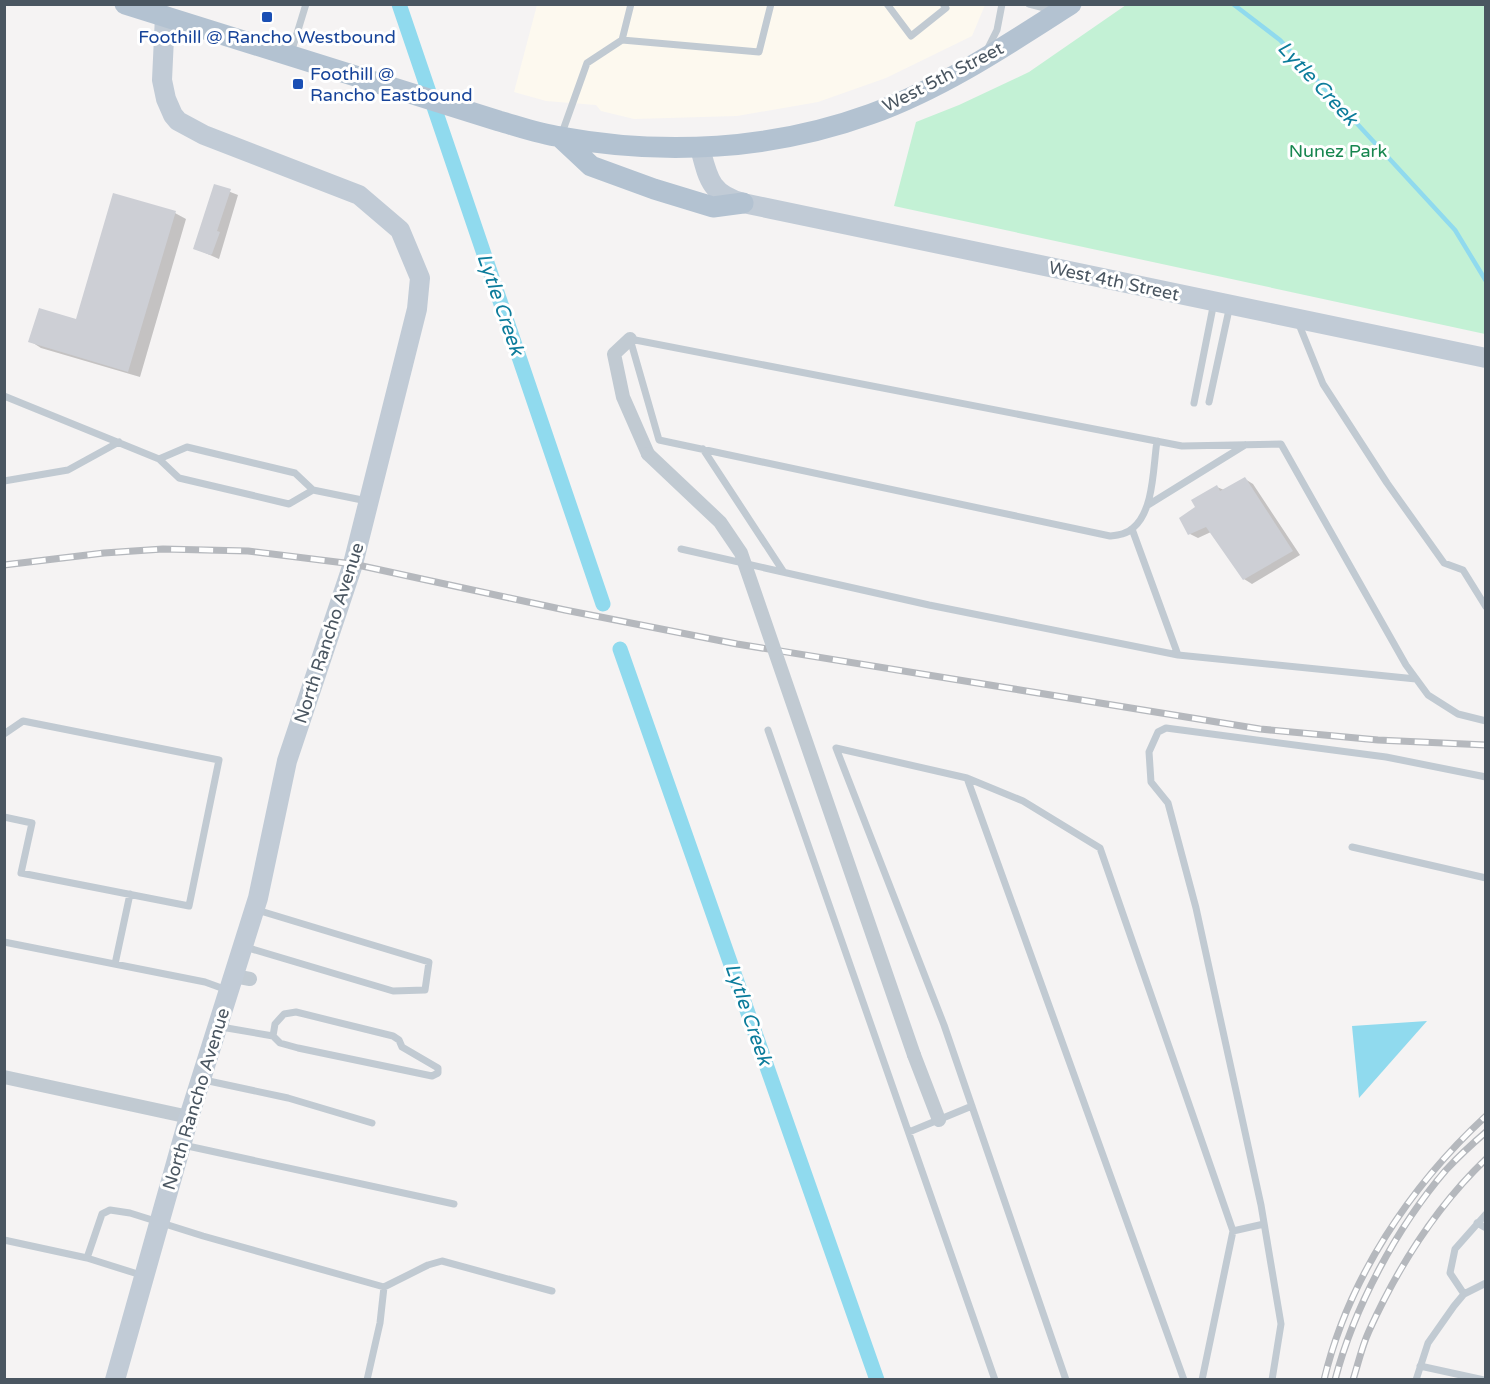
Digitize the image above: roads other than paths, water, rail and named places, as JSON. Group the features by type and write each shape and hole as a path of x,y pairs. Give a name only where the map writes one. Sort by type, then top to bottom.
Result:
{"main road":[{"name":"West 5th Street","path":"125,4 164,11 290,55 499,122 560,137 631,147 680,149 760,142 836,125 872,114 982,59 1065,8"},
{"path":"560,137 591,166 654,189 713,207 743,203"}],"street":[{"name":"North Rancho Avenue","path":"115,1380 189,1117 218,1027 238,982 243,946 254,910 287,761 353,564 419,301 420,278 400,230 359,195 204,135 173,116 162,80 164,11"},
{"name":"West 4th Street","path":"700,148 707,175 713,186 721,195 743,203 1485,358"},
{"path":"630,339 614,354 622,397 648,454 720,522 741,553 914,1055 939,1120"},
{"path":"4,1077 189,1117"}],"lane":[{"path":"290,55 306,4"},
{"path":"622,40 631,4"},
{"path":"560,137 587,63 622,40 759,52 771,4"},
{"path":"887,4 911,36 946,9 943,4"},
{"path":"982,59 997,30 1002,4"},
{"path":"1029,4 1065,8"},
{"path":"1209,402 1222,304"},
{"path":"1194,403 1222,304"},
{"path":"1297,319 1323,384 1387,483 1444,563 1463,570 1485,606"},
{"path":"1157,441 1148,505 1142,519 1132,529 1110,536 659,440 630,339 1157,441 1182,446 1281,444 1416,679 1428,694 1458,714 1485,721"},
{"path":"4,396 159,459 179,478 289,504 313,490"},
{"path":"4,481 68,470 119,442"},
{"path":"1148,505 1246,444"},
{"path":"159,459 187,447 295,473 313,490 369,502"},
{"path":"703,449 783,571"},
{"path":"1132,529 1178,655"},
{"path":"681,549 929,605 1178,655 1416,679"},
{"path":"4,734 24,721 219,760 189,906 21,873 32,823 4,818"},
{"path":"1272,1380 1281,1324 1264,1224 1196,908 1168,803 1151,782 1149,752 1158,732 1166,728 1386,757 1485,777"},
{"path":"768,729 995,1380"},
{"path":"1066,1380 944,1025 836,748 967,778 1023,801 1100,848 1233,1231 1202,1380"},
{"path":"967,778 1184,1380"},
{"path":"1352,847 1485,878"},
{"path":"115,964 130,894"},
{"path":"243,946 393,991 425,990 429,962 254,910"},
{"path":"4,942 205,982 238,982"},
{"path":"218,1027 273,1036 280,1043 298,1048 432,1076 438,1073 438,1068 402,1047 399,1040 393,1036 296,1012 284,1014 276,1024 273,1036"},
{"path":"202,1079 288,1098 372,1123"},
{"path":"909,1132 972,1106"},
{"path":"181,1144 454,1204"},
{"path":"87,1258 102,1214 110,1210 117,1210 384,1287 428,1265 442,1261 525,1285 552,1290"},
{"path":"1464,1294 1450,1273 1455,1249 1485,1214"},
{"path":"1477,1223 1485,1228"},
{"path":"1233,1231 1264,1224"},
{"path":"4,1240 87,1258 144,1276"},
{"path":"1416,1380 1428,1343 1464,1294 1485,1283"},
{"path":"367,1380 380,1323 384,1287"},
{"path":"1420,1366 1483,1379"}],"water":[{"path":"1427,1021 1359,1098 1352,1026"}],"waterway":[{"name":"Lytle Creek","path":"399,4 603,604"},
{"name":"Lytle Creek","path":"1233,4 1280,40 1455,230 1486,281"},
{"name":"Lytle Creek","path":"620,649 877,1380"}],"railway":[{"path":"4,565 104,553 163,549 248,551 353,564 737,644 1260,729 1378,740 1486,745"},
{"path":"1324,1380 1349,1306 1386,1236 1432,1173 1486,1116"},
{"path":"1335,1380 1353,1324 1394,1242 1446,1170 1486,1132"},
{"path":"1353,1380 1369,1331 1405,1262 1434,1218 1486,1159"}],"place":[{"name":"Foothill @ Rancho Westbound","path":"267,17"},
{"name":"Foothill @ Rancho Eastbound","path":"298,84"}],"park label":[{"name":"Nunez Park","path":"1338,151"}]}
